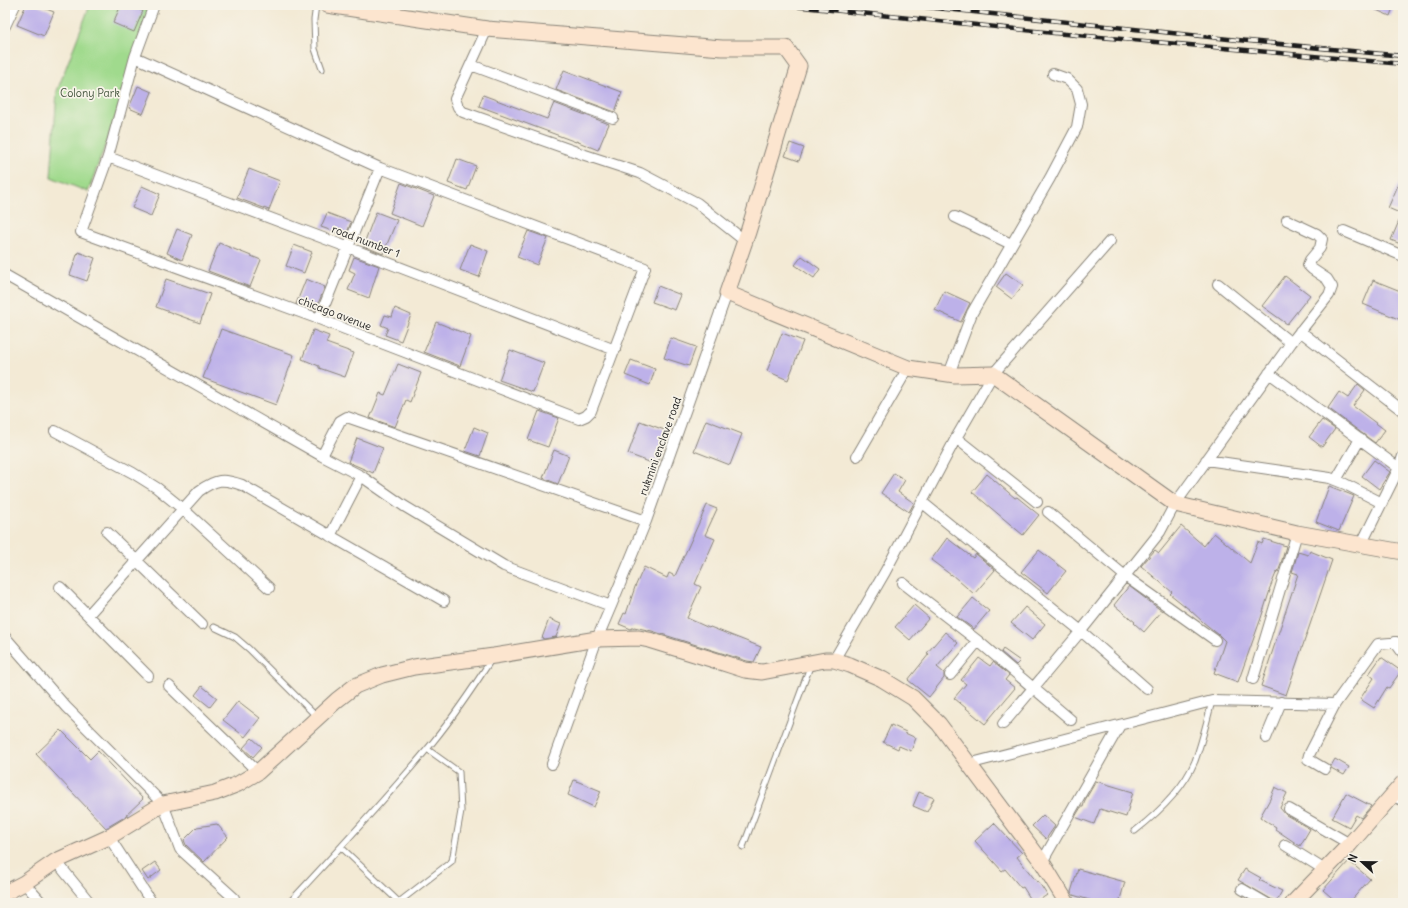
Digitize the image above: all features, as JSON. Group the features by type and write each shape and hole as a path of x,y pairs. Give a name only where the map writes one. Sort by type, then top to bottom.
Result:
{"street":[{"path":"5,26 15,5"},
{"path":"108,157 135,57 154,5"},
{"path":"327,5 487,29 722,48 786,48 799,66 745,241 727,293 908,368 949,374 994,374 1175,504 1297,533 1403,552"},
{"path":"487,29 455,99 458,107 463,112 640,173 697,203 745,241"},
{"path":"135,57 380,168 645,268 615,350"},
{"path":"471,65 613,118"},
{"path":"949,374 972,313 1050,178 1077,127 1081,104 1077,88 1067,79 1053,74"},
{"name":"chicago avenue","path":"108,157 81,232 319,319 579,419 586,416 591,411 615,350"},
{"name":"road number 1","path":"108,157 615,350"},
{"path":"319,319 380,168"},
{"path":"955,217 1011,244"},
{"path":"1003,724 1160,532 1175,504 1206,460 1291,343 1329,295 1332,287 1327,279 1308,265 1310,260 1320,248 1322,239 1317,234 1287,220"},
{"path":"1344,231 1403,256"},
{"path":"834,660 885,572 956,438 994,374 1110,241"},
{"path":"5,275 322,456 361,476 404,506 504,566 611,606"},
{"path":"1218,284 1291,343"},
{"name":"rukmini enclave road","path":"552,764 597,639 646,521 727,293"},
{"path":"1300,331 1403,411"},
{"path":"857,456 908,368"},
{"path":"1269,373 1399,468"},
{"path":"322,456 340,420 347,417 646,521"},
{"path":"55,430 133,472 157,488 183,508 269,588"},
{"path":"956,438 1037,502"},
{"path":"1336,480 1360,439"},
{"path":"1361,545 1399,468 1403,456"},
{"path":"1206,460 1330,478 1382,503"},
{"path":"330,536 361,476"},
{"path":"89,614 199,490 212,482 228,480 242,485 444,601"},
{"path":"922,503 1081,630 1147,689"},
{"path":"1048,512 1125,576 1215,640"},
{"path":"107,532 202,624"},
{"path":"1252,679 1297,533"},
{"path":"903,583 978,641 1032,689 1071,720"},
{"path":"60,587 89,614 148,676"},
{"path":"5,637 66,707 163,804 180,849 234,898"},
{"path":"5,893 24,883 56,861 109,837 163,804 215,793 238,784 258,772 336,700 355,686 382,675 414,667 494,656 597,639 639,638 668,645 745,670 762,672 812,662 834,660 850,665 882,679 913,698 939,724 1042,862 1067,903"},
{"path":"950,675 978,641"},
{"path":"1325,769 1308,759 1335,704 1378,644 1399,642 1403,653"},
{"path":"169,686 258,772"},
{"path":"968,764 1212,701 1335,704"},
{"path":"1266,738 1281,702"},
{"path":"1042,862 1120,725"},
{"path":"1293,903 1397,798 1403,783"},
{"path":"1289,809 1350,844"},
{"path":"109,837 152,903"},
{"path":"1285,846 1325,870"},
{"path":"56,861 90,903"},
{"path":"24,883 42,903"},
{"path":"1242,889 1266,903"}],"lane":[{"path":"316,5 314,20 315,49 322,69"},
{"path":"214,627 235,637 249,649 318,717"},
{"path":"289,903 376,809 427,749 474,686 494,656"},
{"path":"743,847 812,662"},
{"path":"1135,831 1166,804 1182,783 1195,762 1212,701"},
{"path":"341,847 399,902 452,861 461,810 459,772 427,749"}],"green space":[{"name":"Colony Park","path":"90,5 136,5 154,12 88,192 51,177 57,91"}],"building":[{"path":"26,5 36,5 54,12 44,36 17,25"},
{"path":"121,5 128,5 143,11 134,32 113,23"},
{"path":"1365,5 1394,5 1390,16"},
{"path":"564,70 622,92 615,112 556,90"},
{"path":"138,86 152,92 143,114 129,108"},
{"path":"483,95 547,119 554,103 609,124 598,150 479,106"},
{"path":"790,143 804,148 799,161 785,156"},
{"path":"457,159 476,166 467,190 448,183"},
{"path":"249,169 280,181 269,210 237,198"},
{"path":"1403,174 1403,245 1391,240 1402,214 1388,208"},
{"path":"401,183 434,196 422,226 390,213"},
{"path":"142,186 160,194 151,216 132,208"},
{"path":"376,212 397,220 383,254 363,246"},
{"path":"327,213 351,222 346,236 321,227"},
{"path":"177,229 192,235 182,260 167,253"},
{"path":"528,231 548,238 537,265 517,257"},
{"path":"219,243 261,260 250,287 208,271"},
{"path":"470,244 488,251 479,277 460,270"},
{"path":"294,245 312,252 304,273 286,266"},
{"path":"78,252 95,258 87,281 70,275"},
{"path":"802,256 820,269 814,278 795,265"},
{"path":"354,257 379,266 369,298 348,290 355,273 349,270"},
{"path":"1006,273 1023,285 1012,299 996,287"},
{"path":"1285,276 1310,295 1287,324 1262,306"},
{"path":"166,279 210,294 200,323 156,307"},
{"path":"306,279 325,287 315,311 296,304"},
{"path":"1373,280 1403,292 1403,321 1363,304"},
{"path":"658,286 681,295 675,310 652,302"},
{"path":"944,291 970,303 961,322 935,310"},
{"path":"395,308 411,315 401,341 385,335 388,328 381,325 385,315 392,317"},
{"path":"436,322 471,336 460,366 424,352"},
{"path":"221,329 294,355 276,405 203,378"},
{"path":"313,330 329,336 326,343 354,353 345,377 319,368 319,366 302,359"},
{"path":"782,333 803,341 788,380 767,371"},
{"path":"671,338 696,347 689,366 664,358"},
{"path":"510,350 544,363 533,392 499,380"},
{"path":"631,360 655,369 650,385 625,375"},
{"path":"398,364 421,373 410,402 406,400 395,427 370,418 380,393 385,395"},
{"path":"1358,384 1365,390 1353,406 1385,430 1375,443 1328,408 1339,392 1348,398"},
{"path":"539,411 559,418 548,447 528,440"},
{"path":"706,420 742,434 730,465 694,451"},
{"path":"1322,420 1335,429 1322,447 1309,437"},
{"path":"640,421 670,432 657,465 628,454"},
{"path":"474,427 488,433 480,456 465,451"},
{"path":"357,438 383,448 373,473 348,462"},
{"path":"554,450 569,456 558,484 543,478"},
{"path":"1374,460 1390,472 1379,489 1362,476"},
{"path":"894,473 905,480 898,492 914,503 909,512 881,493"},
{"path":"987,474 1015,498 1017,497 1039,515 1023,535 972,492"},
{"path":"1329,486 1354,496 1339,531 1316,522"},
{"path":"707,505 717,509 705,535 715,539 695,584 701,587 687,618 709,628 710,627 761,647 754,662 652,631 634,627 631,629 619,624 624,613 626,614 635,587 644,567 667,578 669,573 675,576"},
{"path":"1181,526 1204,546 1214,533 1250,563 1258,542 1262,544 1264,539 1286,546 1280,567 1269,590 1261,618 1238,682 1214,673 1225,641 1170,594 1172,592 1141,566 1155,550 1159,553"},
{"path":"947,538 973,558 976,554 995,570 974,594 951,574 931,560"},
{"path":"1039,550 1066,571 1048,593 1021,572"},
{"path":"1310,551 1332,560 1286,695 1261,686 1298,574 1292,572 1298,552 1308,555"},
{"path":"1129,586 1162,611 1144,632 1134,623 1135,622 1114,605"},
{"path":"973,598 989,611 974,629 957,617"},
{"path":"914,605 929,618 910,640 895,627"},
{"path":"1025,607 1045,624 1032,640 1011,623"},
{"path":"549,619 561,624 556,637 544,639 542,638"},
{"path":"945,632 958,643 937,667 944,673 944,678 929,697 908,680 929,654 927,653"},
{"path":"1003,649 1020,661 1016,665 1001,652"},
{"path":"1381,657 1401,671 1389,688 1387,687 1374,708 1360,699 1374,678 1369,674"},
{"path":"979,658 990,666 993,662 1009,675 1005,680 1015,688 985,724 954,698 966,684 961,680"},
{"path":"202,686 217,698 210,707 195,695"},
{"path":"238,701 260,718 245,737 223,720"},
{"path":"891,725 916,738 911,751 899,746 898,749 883,742"},
{"path":"61,730 90,759 98,751 143,799 123,818 106,828 36,754"},
{"path":"252,738 262,747 253,757 243,748"},
{"path":"1335,759 1349,767 1344,775 1331,768"},
{"path":"574,780 601,791 594,807 568,795"},
{"path":"1096,781 1133,792 1126,817 1100,809 1094,824 1075,817 1081,807 1083,807 1085,800"},
{"path":"1275,787 1287,793 1280,808 1286,815 1310,829 1300,846 1275,829 1276,827 1260,817"},
{"path":"919,792 934,798 927,812 913,806"},
{"path":"1346,793 1371,806 1361,818 1356,815 1349,827 1332,818"},
{"path":"1043,815 1055,826 1046,839 1032,826"},
{"path":"994,823 1022,853 1017,857 1037,882 1038,881 1047,895 1035,903 1033,903 1023,887 1021,888 1005,869 1002,871 975,841"},
{"path":"217,824 228,837 204,862 186,845 184,840 197,827"},
{"path":"1349,861 1370,879 1349,903 1338,903 1323,890"},
{"path":"155,862 161,870 148,880 142,871"},
{"path":"1078,869 1125,882 1119,903 1099,903 1073,895 1071,892"},
{"path":"1245,869 1261,878 1259,880 1282,891 1276,902 1238,880"}],"railway":[{"path":"783,5 1054,33 1403,64"},
{"path":"908,5 1403,56"}]}
